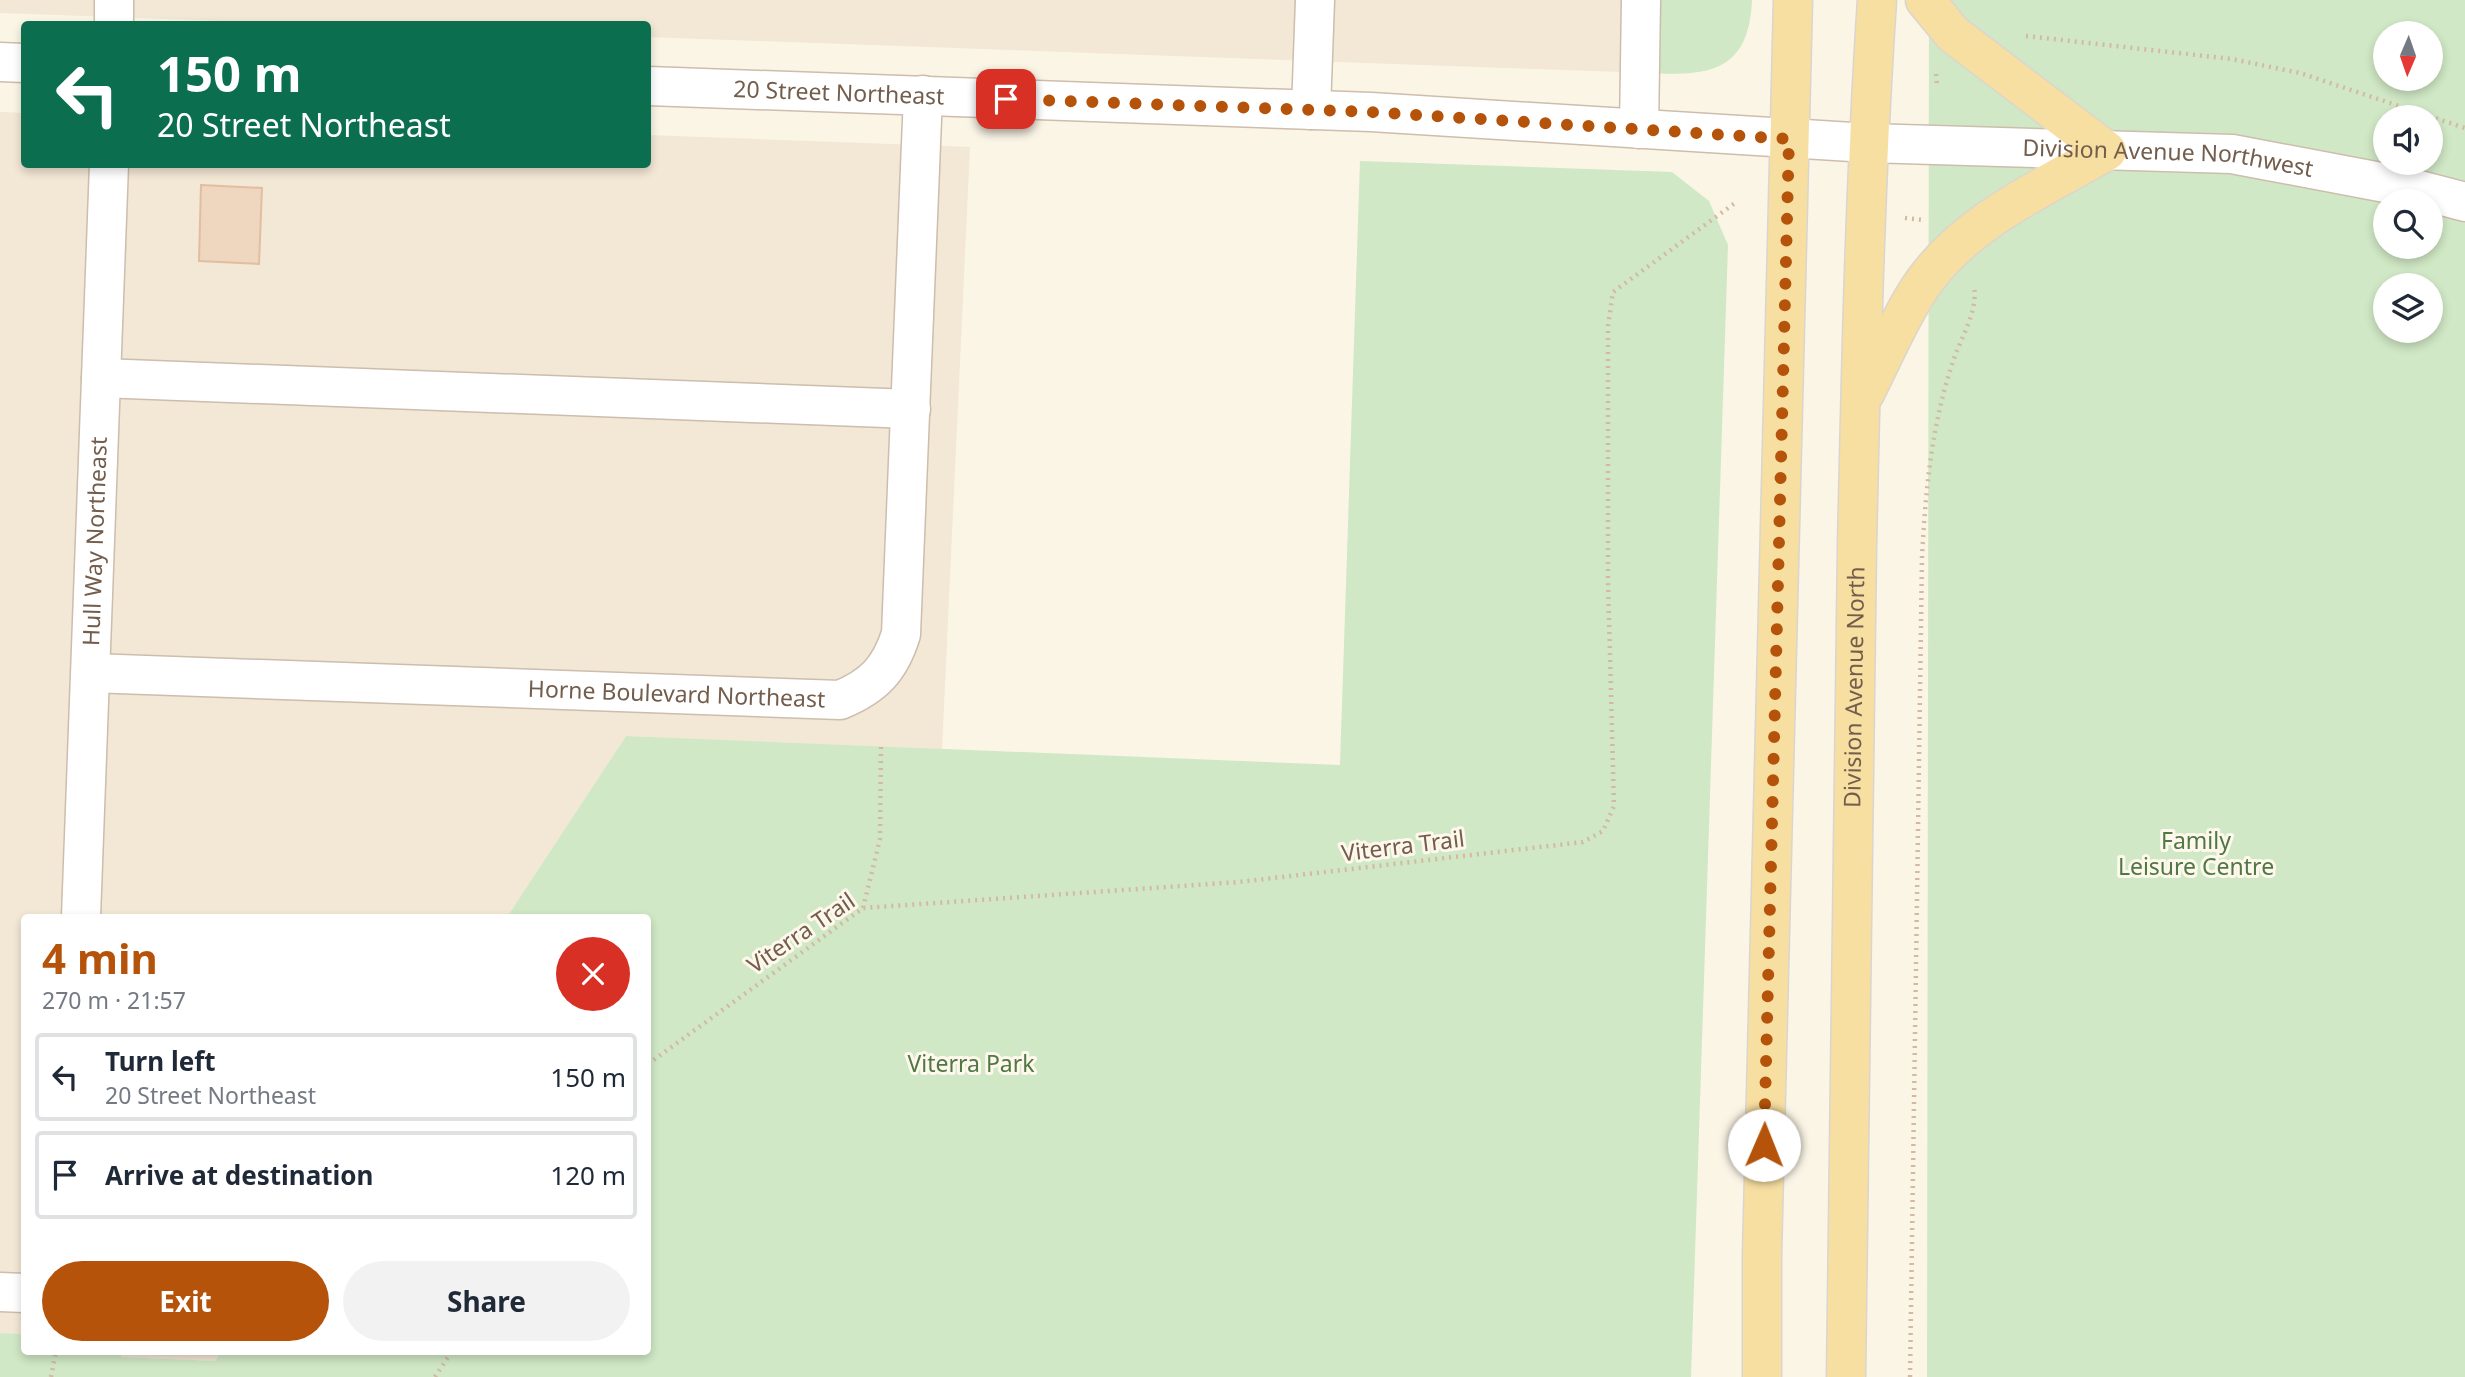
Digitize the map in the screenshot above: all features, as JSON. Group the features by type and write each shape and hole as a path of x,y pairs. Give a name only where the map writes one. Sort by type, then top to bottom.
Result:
{"main road":[{"path":"1762,1377 1762,1255 1793,0"},
{"name":"Division Avenue North","path":"1846,1377 1850,879 1860,401 1868,143 1877,0"},
{"path":"1860,401 1920,288 1951,252 1974,229 2106,150 1953,34 1925,0"}],"street":[{"path":"114,0 114,21"},
{"path":"1311,110 1315,0"},
{"path":"1639,129 1641,0"},
{"path":"0,62 21,63"},
{"name":"20 Street Northeast","path":"651,86 1311,110 1868,143"},
{"name":"Horne Boulevard Northeast","path":"90,673 840,700 862,691 880,676 894,657 901,634 923,96"},
{"name":"Division Avenue Northwest","path":"1868,143 2232,154 2412,188 2465,202"},
{"name":"Hull Way Northeast","path":"81,914 109,168"},
{"path":"101,377 911,409"},
{"path":"0,1292 21,1293"}],"path":[{"path":"2021,35 2232,59 2300,73 2465,128"},
{"name":"Viterra Trail","path":"651,1062 863,908 1239,882 1583,842 1603,831 1614,806 1608,581 1608,326 1613,292 1735,203"},
{"path":"1910,1377 1922,556 1934,426 1945,383 1973,307 1973,281"},
{"path":"863,908 880,839 881,746"},
{"path":"51,1377 55,1355"},
{"path":"435,1377 449,1355"}],"shaded area":[{"path":"0,0 1650,0 1647,73 651,37 651,21 223,21 0,13"},
{"path":"0,112 21,113 21,168 651,168 651,135 970,147 942,749 626,736 509,914 21,914 21,1334 0,1333"},
{"path":"121,1355 219,1355 215,1361"}],"green space":[{"path":"1650,0 1752,0 1743,43 1734,56 1721,65 1706,70 1689,73 1647,73"},
{"name":"Family Leisure Centre","path":"1929,0 2465,0 2465,1377 1927,1377"},
{"name":"Viterra Park","path":"1360,161 1672,172 1709,201 1728,245 1691,1377 0,1377 0,1333 21,1334 21,1355 121,1355 215,1361 219,1355 651,1355 651,914 509,914 626,736 1340,765"}],"building":[{"path":"201,185 262,188 259,264 199,261"}],"route":[{"path":"1006,99 1371,112 1789,139 1764,1145"}]}
